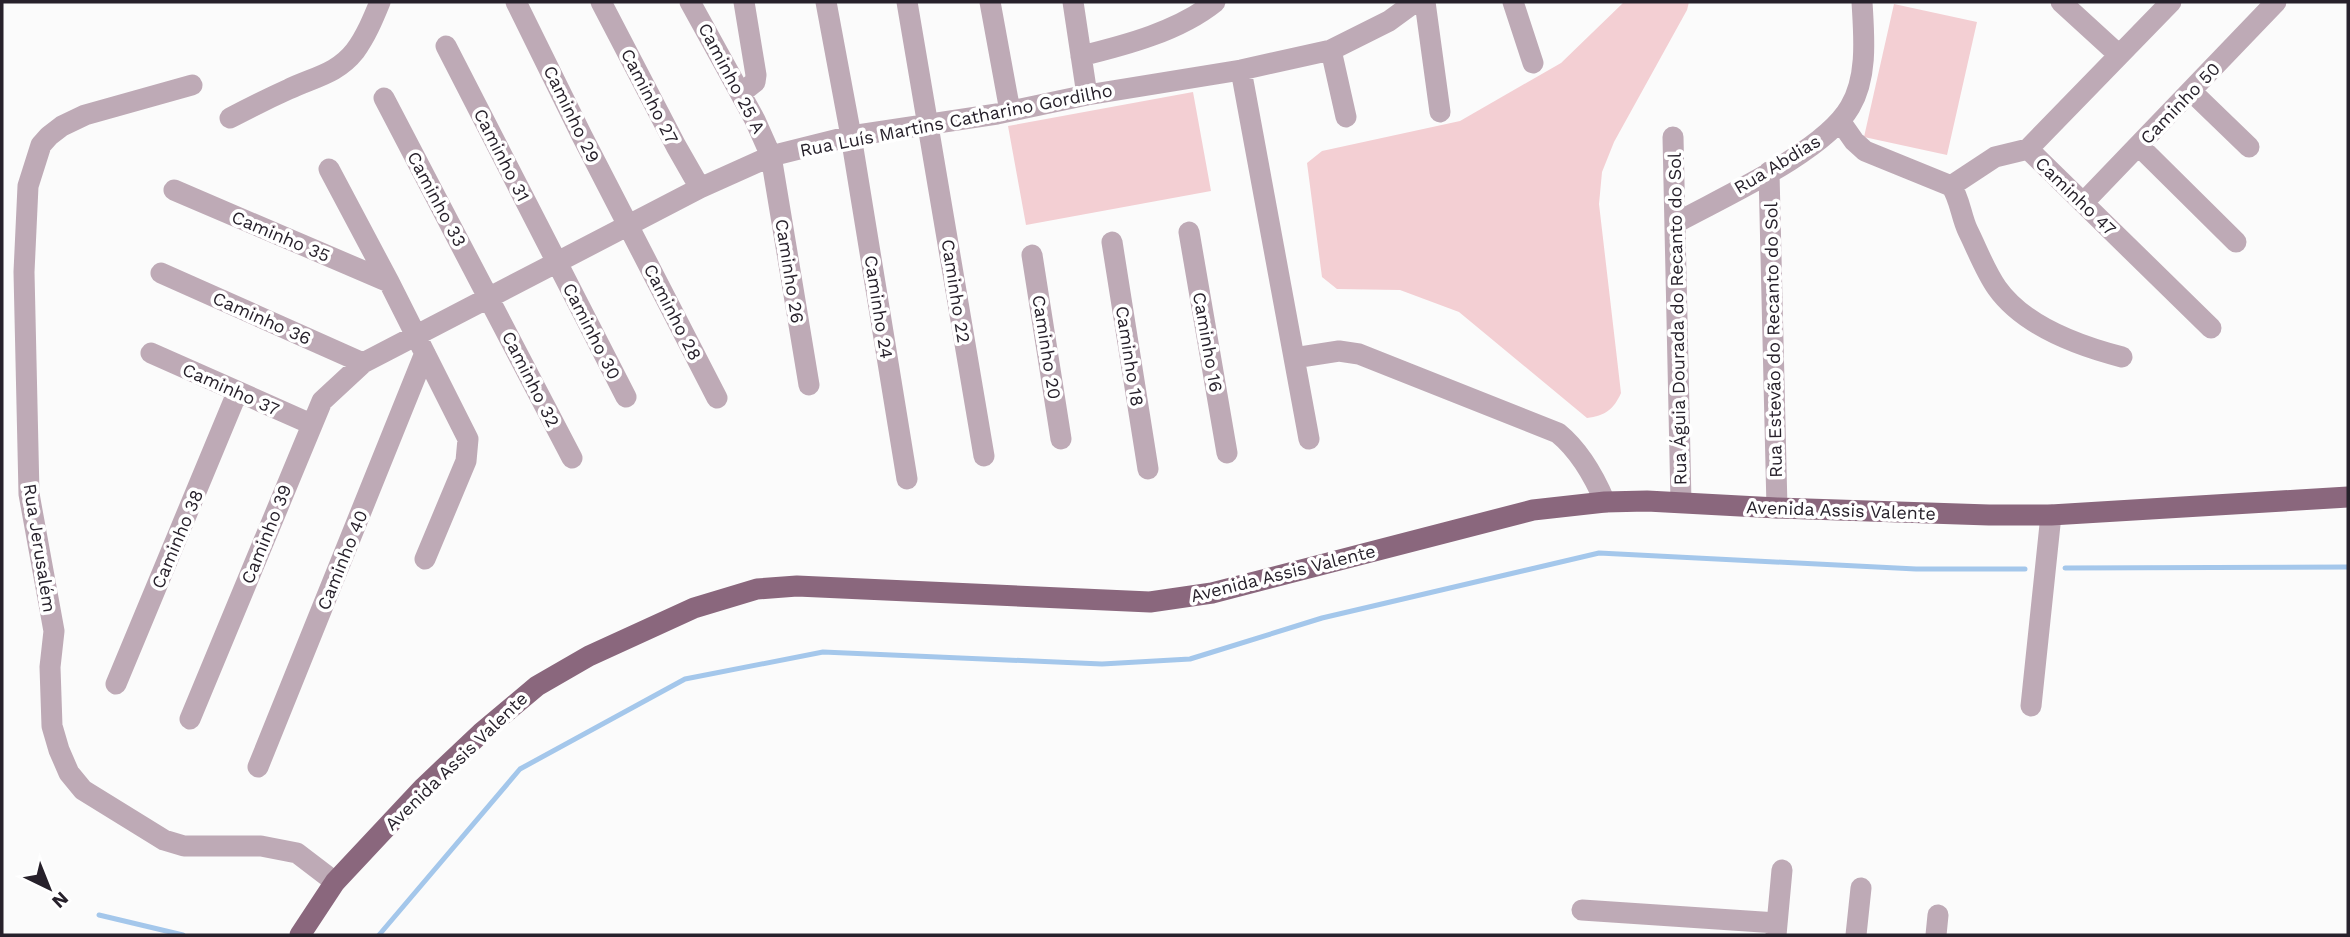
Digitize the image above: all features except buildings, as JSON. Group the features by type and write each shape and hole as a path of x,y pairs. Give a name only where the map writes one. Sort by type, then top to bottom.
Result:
{"main road":[{"name":"Avenida Assis Valente","path":"300,935 335,882 424,787 537,685 589,656 659,623 694,608 757,589 797,586 1150,602 1212,593 1522,512 1605,502 1681,502 1777,508 2051,515 2348,497"}],"street":[{"path":"230,118 288,89 326,75 339,66 366,34 380,2"},
{"name":"Caminho 29","path":"516,2 628,227"},
{"name":"Caminho 27","path":"601,2 700,188"},
{"name":"Caminho 25 A","path":"690,2 741,93 771,156"},
{"path":"741,93 755,82 756,75 744,2"},
{"name":"Caminho 24","path":"826,2 852,136 906,479"},
{"name":"Caminho 22","path":"906,2 984,456"},
{"path":"990,2 1010,111"},
{"path":"1073,2 1087,95"},
{"path":"1081,56 1147,38 1199,13 1215,2"},
{"name":"Rua Luís Martins Catharino Gordilho","path":"363,363 421,345 490,299 700,188 771,156 852,136 1241,70 1332,50 1389,21 1415,2"},
{"path":"1425,2 1440,112"},
{"path":"1513,2 1533,63"},
{"name":"Rua Abdias","path":"1676,223 1769,172 1814,144 1840,121 1851,106 1862,69 1864,33 1861,2"},
{"path":"2061,2 2119,55"},
{"name":"Caminho 47","path":"2171,2 2028,149 2211,328"},
{"name":"Caminho 50","path":"2083,203 2276,2"},
{"name":"Caminho 31","path":"446,46 557,264"},
{"path":"1332,50 1346,117"},
{"path":"1241,70 1309,439"},
{"name":"Rua Jerusalém","path":"192,85 85,115 62,126 41,145 28,186 24,272 29,494 54,631 50,667 52,726 69,773 83,790 164,840 184,846 261,846 297,853 335,882"},
{"path":"2191,91 2249,147"},
{"name":"Caminho 33","path":"384,98 490,299"},
{"path":"1840,121 1865,151 1952,188 1965,225 1992,281 2008,301 2062,337 2091,349 2122,357"},
{"name":"Rua Águia Dourada do Recanto do Sol","path":"1673,136 1681,502"},
{"path":"2139,146 2236,242"},
{"path":"1952,188 1994,157 2028,149"},
{"name":"Caminho 26","path":"771,156 809,385"},
{"path":"329,169 468,439 468,452 425,559"},
{"name":"Rua Estevão do Recanto do Sol","path":"1769,172 1777,508"},
{"name":"Caminho 35","path":"174,190 389,282"},
{"name":"Caminho 28","path":"628,227 717,398"},
{"name":"Caminho 16","path":"1189,232 1227,453"},
{"name":"Caminho 18","path":"1112,242 1148,469"},
{"name":"Caminho 20","path":"1032,255 1061,439"},
{"name":"Caminho 30","path":"557,264 626,397"},
{"name":"Caminho 36","path":"161,273 363,363"},
{"name":"Caminho 32","path":"490,299 572,458"},
{"name":"Caminho 40","path":"258,767 421,345"},
{"path":"1294,358 1339,351 1359,354 1558,433 1568,441 1594,477 1605,502"},
{"name":"Caminho 37","path":"151,353 311,424"},
{"name":"Caminho 39","path":"190,719 322,401 363,363"},
{"name":"Caminho 38","path":"116,684 237,393"},
{"path":"2031,706 2051,515"},
{"path":"1582,910 1777,929 1782,870"},
{"path":"1856,935 1861,888"}],"shaded area":[{"path":"1624,2 1689,2 1614,142 1602,172 1599,204 1621,393 1608,411 1587,418 1459,312 1400,290 1337,289 1322,277 1307,163 1322,151 1460,121 1561,63"},
{"path":"1894,4 1977,22 1947,155 1864,137"},
{"path":"1193,92 1211,191 1026,225 1008,126"}],"waterway":[{"path":"379,935 520,769 685,679 823,652 1102,664 1190,659 1322,618 1599,553 1916,569 2025,569"},
{"path":"2065,568 2348,567"},
{"path":"99,915 183,935"}]}
